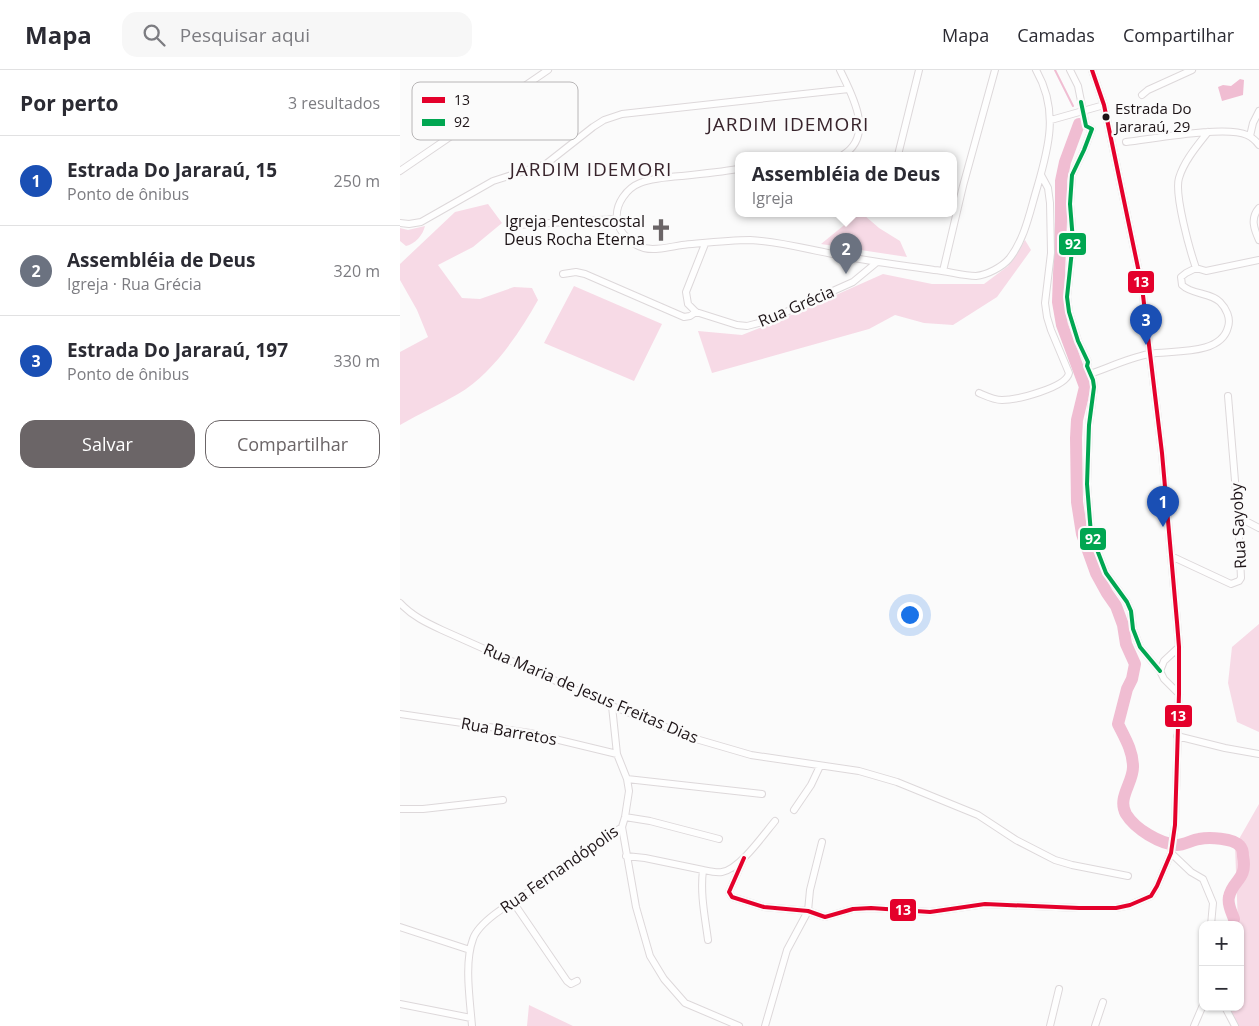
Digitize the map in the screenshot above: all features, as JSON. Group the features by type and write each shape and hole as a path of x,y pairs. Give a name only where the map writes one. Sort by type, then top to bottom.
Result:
{"street":[{"path":"530,82 548,70"},
{"path":"840,70 858,113 860,126 854,146 847,152"},
{"path":"899,152 919,70"},
{"path":"957,212 995,70"},
{"path":"735,169 656,179 640,183 625,194 618,207 616,219 620,229 627,238 643,248 657,249 740,240 761,240 876,262 977,276 1000,266 1008,260 1021,237 1040,175 1051,120 1048,101 1036,70"},
{"path":"1070,70 1078,86 1086,126 1092,129 1072,175 1070,204 1073,241 1067,297 1069,312 1078,341 1088,362 1087,366 1094,387 1089,425 1087,484 1090,534 1106,573 1127,602 1131,611 1133,629 1140,646 1160,670 1164,679 1179,694"},
{"path":"775,821 744,858 729,892 732,897 764,906 808,911 825,916 852,909 871,908 930,912 985,904 1116,908 1130,905 1152,896 1157,886 1171,849 1175,825 1179,647 1162,453 1151,354 1138,264 1104,105 1092,70"},
{"path":"1142,95 1148,90 1192,70"},
{"path":"400,223 421,222 493,181 546,164 593,127 604,120 622,114 849,89"},
{"path":"1051,120 1104,105"},
{"path":"1250,136 1253,123 1259,111"},
{"path":"1196,268 1179,201 1177,185 1186,162 1208,132"},
{"path":"1126,142 1208,132 1241,132 1250,136 1259,145"},
{"path":"400,171 445,140"},
{"path":"979,393 994,399 1011,399 1029,395 1062,383 1068,378 1069,374 1047,317 1045,303 1051,253 1050,203 1048,188 1040,175"},
{"path":"1259,208 1255,212 1253,220 1259,240"},
{"path":"943,271 956,217"},
{"path":"518,225 616,219"},
{"path":"696,312 688,304 686,292 705,244"},
{"path":"1090,374 1137,357 1210,346 1225,334 1228,329 1227,312 1219,301 1187,290 1182,286 1182,277 1196,268 1206,271 1259,260"},
{"name":"Rua Grécia","path":"563,274 576,272 585,274 684,317 696,312 737,325 756,324 853,282 876,262"},
{"name":"Rua Sayoby","path":"1171,556 1231,584 1239,581 1241,573 1238,517 1228,396"},
{"path":"1238,517 1259,528"},
{"name":"Rua Maria de Jesus Freitas Dias","path":"400,603 406,610 423,621 612,706 720,746 751,755 859,772 898,782 978,815 1016,840 1055,860 1088,869 1128,876"},
{"path":"1160,670 1164,661 1179,647"},
{"name":"Rua Fernandópolis","path":"472,1026 469,966 470,950 478,929 513,902 545,882 622,827 629,791 627,779 617,754 612,706"},
{"name":"Rua Barretos","path":"400,714 530,732 617,754"},
{"path":"1178,736 1225,748 1259,754"},
{"path":"794,810 811,785 820,766"},
{"path":"627,779 762,794"},
{"path":"400,809 423,809 503,800"},
{"path":"625,817 650,821 720,839"},
{"path":"622,827 636,907 650,956 664,979 685,1003 738,1026"},
{"path":"765,1026 771,999 787,950 808,911 810,890 822,842"},
{"path":"1171,849 1191,872 1203,879 1213,903 1211,921"},
{"path":"626,856 721,872 744,858"},
{"path":"702,870 701,883 708,940"},
{"path":"513,902 567,982 571,984 577,981"},
{"path":"400,927 470,950"},
{"path":"1050,1026 1059,989"},
{"path":"1095,1026 1103,1002"},
{"path":"400,1004 471,1018"},
{"path":"1194,1026 1200,1011"},
{"path":"1227,1011 1236,1026"}],"shaded area":[{"path":"1240,79 1244,80 1243,95 1222,101 1218,87 1223,85 1231,86"},
{"path":"488,204 502,223 473,247 438,265 462,298 480,299 514,287 532,288 538,300 504,352 482,376 458,394 400,425 400,352 428,337 417,310 400,280 400,264 455,212"},
{"path":"854,217 866,217 879,228 900,241 907,257 821,244"},
{"path":"425,226 420,236 412,243 406,246 400,241 400,228 408,230"},
{"path":"1025,240 1031,250 997,297 953,325 924,323 895,315 869,329 712,373 698,331 742,335 883,274 932,284 984,284 1008,266"},
{"path":"574,286 662,324 634,381 544,343"},
{"path":"1259,624 1259,732 1237,722 1228,683 1232,647"},
{"path":"1259,804 1259,1026 1235,1026 1227,1011 1244,1011 1244,921 1238,921 1235,846"},
{"path":"529,1005 573,1026 527,1026"}],"waterway":[{"path":"1055,70 1073,106"},
{"path":"1079,124 1065,162 1061,181 1058,302 1062,325 1085,387 1077,420 1076,438 1077,502 1082,534 1096,573 1116,606 1123,625 1126,644 1135,664 1118,724 1133,761 1132,773 1124,796 1124,808 1126,814 1135,825 1163,842 1177,845 1199,839 1215,838 1232,841 1240,846 1244,864 1242,875 1233,887 1229,900 1234,919"}],"transit line":[{"name":"13","path":"744,858 729,892 732,897 764,907 808,911 825,917 853,909 871,908 930,912 985,904 1116,908 1130,905 1151,896 1157,886 1171,853 1175,825 1179,647 1162,453 1142,287 1104,105 1092,70"},
{"name":"92","path":"1081,102 1086,126 1092,129 1072,175 1070,204 1073,241 1067,297 1069,312 1078,341 1088,362 1087,366 1094,387 1089,425 1087,484 1091,534 1106,573 1127,602 1131,611 1133,629 1140,647 1160,671"}],"place":[{"name":"Estrada Do Jararaú, 29","path":"1106,117"},
{"name":"Igreja Pentescostal Deus Rocha Eterna","path":"661,230"},
{"name":"Assembléia de Deus","path":"846,274"},
{"name":"Estrada Do Jararaú, 197","path":"1146,345"},
{"name":"Estrada Do Jararaú, 15","path":"1163,527"}],"district":[{"name":"JARDIM IDEMORI","path":"788,124"},
{"name":"JARDIM IDEMORI","path":"591,169"}]}
